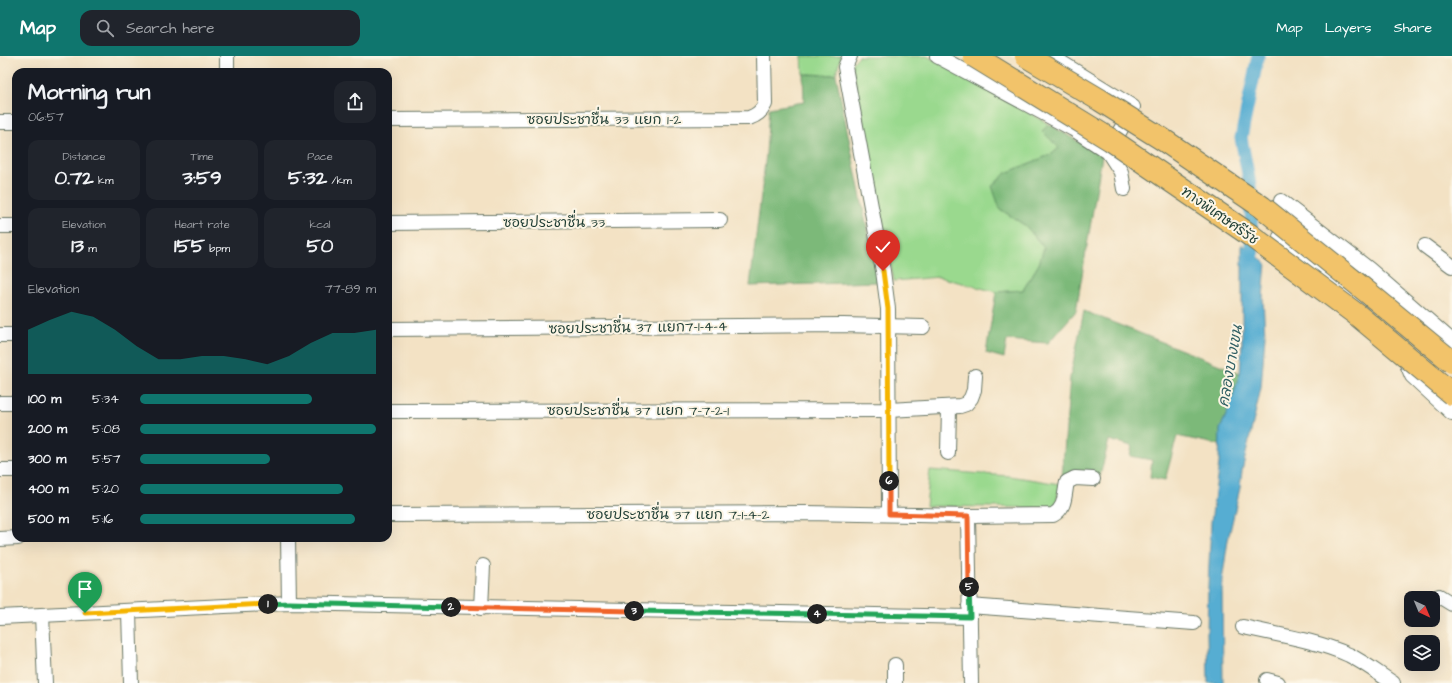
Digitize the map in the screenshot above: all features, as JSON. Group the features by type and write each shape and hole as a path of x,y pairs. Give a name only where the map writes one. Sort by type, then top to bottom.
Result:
{"highway":[{"name":"ทางพิเศษศรีรัช","path":"974,56 1111,140 1250,235 1356,314 1452,394"},
{"name":"ทางพิเศษศรีรัช","path":"1026,56 1156,135 1262,207 1452,362"}],"street":[{"path":"227,56 227,68"},
{"name":"ซอยประชาชื่น 33 แยก 1-2","path":"392,120 749,118 762,111 765,104 764,56"},
{"path":"850,56 844,67 883,271 888,309 889,514"},
{"path":"937,56 1072,129 1108,152 1121,172 1124,189"},
{"path":"1051,56 1133,108 1108,152"},
{"path":"0,122 12,122"},
{"path":"1281,201 1369,269 1452,341"},
{"name":"ซอยประชาชื่น 33","path":"392,223 720,220"},
{"path":"0,226 12,226"},
{"path":"1280,237 1361,304 1396,339 1412,376 1452,413"},
{"path":"1425,246 1452,266"},
{"name":"ซอยประชาชื่น 37 แยก7-1-4-4","path":"392,329 843,325 923,327"},
{"path":"0,335 12,335"},
{"name":"ซอยประชาชื่น 37 แยก 7-7-2-1","path":"392,411 888,410 949,408 966,404 971,398 974,390 975,376"},
{"path":"0,403 12,403"},
{"path":"948,453 949,408"},
{"path":"0,470 12,470"},
{"name":"ซอยประชาชื่น 37 แยก 7-1-4-2","path":"392,515 1053,515 1062,507 1067,482 1075,478 1093,479"},
{"path":"968,516 971,683"},
{"path":"0,539 12,538"},
{"path":"288,542 289,603"},
{"path":"481,608 483,566"},
{"path":"1440,597 1452,604"},
{"path":"0,617 289,603 481,608 969,612 1194,623"},
{"path":"128,611 131,683"},
{"path":"42,615 45,683"},
{"path":"1242,627 1309,641 1332,648 1360,661 1393,683"},
{"path":"895,665 895,683"}],"green space":[{"path":"802,56 841,56 836,75 803,74"},
{"path":"859,56 927,56 1049,124 1043,131 1059,148 1052,154 1006,173 1000,209 1026,226 1044,248 1039,264 1023,290 996,292 939,277 894,281 852,63"},
{"path":"803,74 836,75 878,282 750,286 766,154 769,108 804,102"},
{"path":"1049,124 1102,156 1076,311 1048,343 1007,340 1004,358 986,353 996,292 1023,290 1039,264 1044,248 1026,226 1000,209 992,186 1006,173 1052,154 1059,148 1042,131"},
{"path":"1084,311 1240,373 1229,408 1220,429 1220,445 1177,436 1165,480 1150,477 1152,460 1130,456 1132,446 1109,440 1100,476 1062,477 1070,378"},
{"path":"930,470 1009,476 1060,484 1055,508 926,506"}],"water":[{"path":"1242,244 1266,263 1263,298 1265,336 1261,388 1228,540 1222,581 1223,683 1208,683 1207,633 1211,522 1219,463 1220,429 1229,408 1240,373 1242,344"}],"waterway":[{"name":"คลองบางเขน","path":"1253,269 1250,184 1241,138 1258,56"}],"route":[{"path":"85,613 289,603 970,617 968,516 889,514 888,309 883,271"}]}
